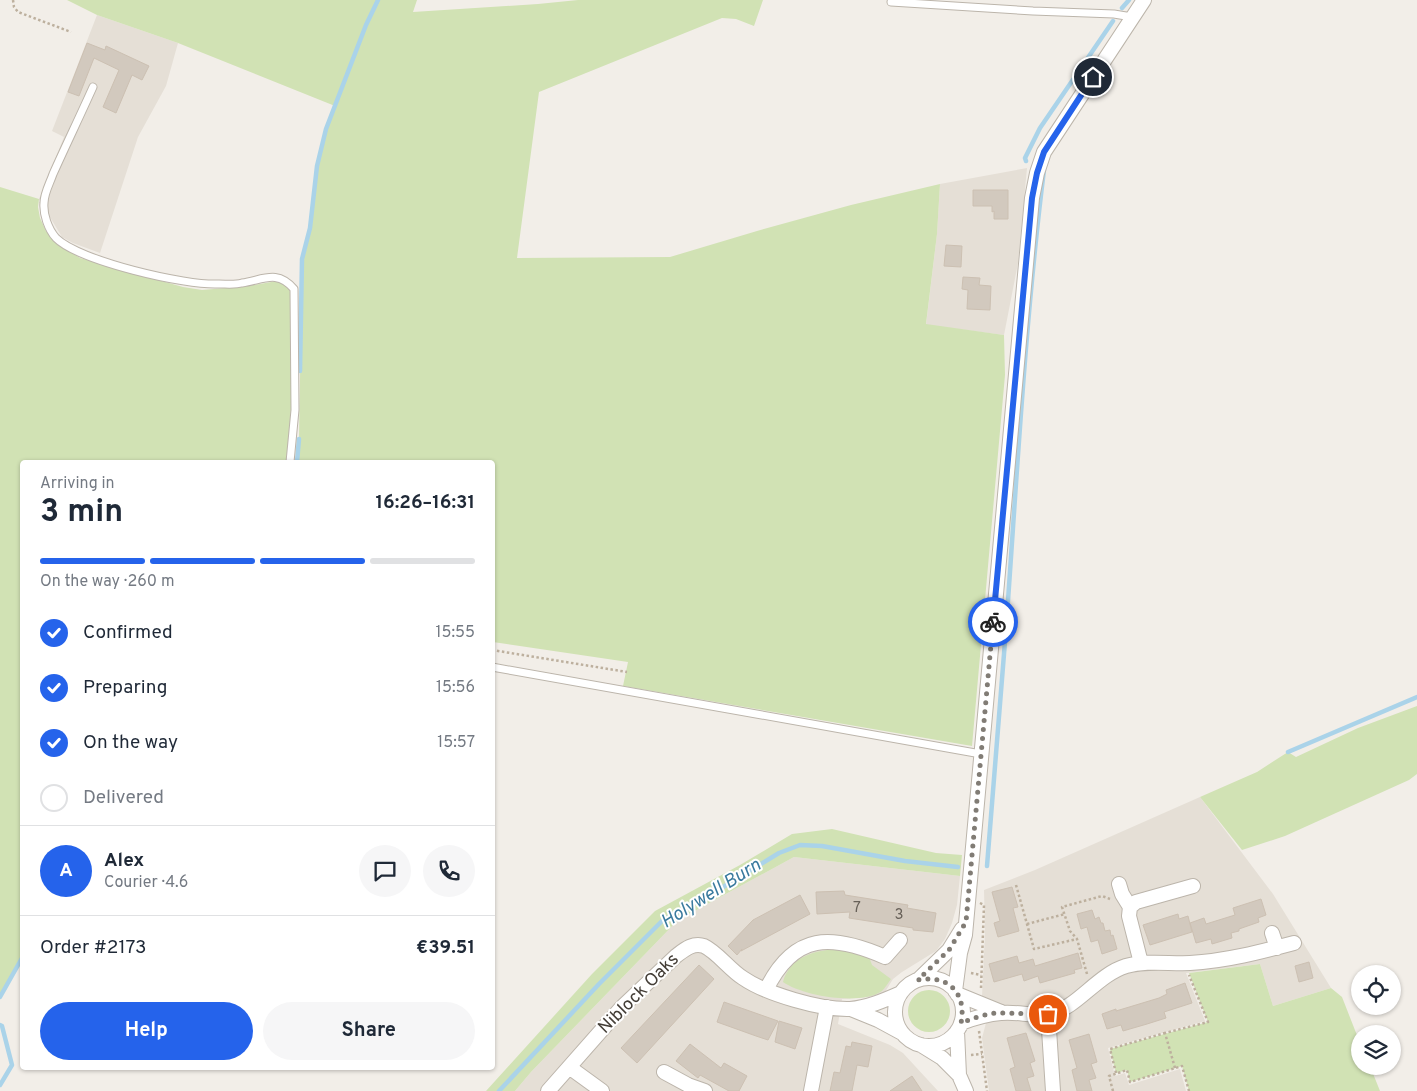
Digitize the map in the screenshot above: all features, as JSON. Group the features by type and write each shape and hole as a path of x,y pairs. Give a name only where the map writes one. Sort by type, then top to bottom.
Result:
{"street":[{"path":"959,1076 959,1027 962,1006 956,992 957,970 965,935 1034,190 1044,152 1144,0"},
{"path":"1119,884 1122,894 1130,907 1129,916 1141,963"},
{"path":"1130,907 1136,902 1193,886"},
{"path":"918,980 949,950 966,922"},
{"path":"1272,933 1277,948"},
{"path":"766,990 784,960 807,946 821,942 840,942 864,948 885,957 900,940"},
{"path":"966,1091 959,1076 942,1058 910,1040 902,1033 897,1024 896,1002 908,985 918,980 929,978 939,980 949,985 956,992 1002,1012 1025,1015 1048,1014 1063,1008 1111,972 1128,965 1141,963 1184,963 1236,958 1294,943"},
{"name":"Niblock Oaks","path":"548,1091 622,1007 686,948 693,946 705,946 744,979 766,990 827,1007 851,1009 878,1020 902,1033"},
{"name":"Niblock Oaks","path":"851,1009 881,1002 901,993"},
{"path":"811,1091 827,1007"},
{"path":"920,1045 940,1044 950,1038 959,1027 978,1016 1002,1012"},
{"path":"1048,1014 1053,1091"},
{"path":"569,1067 602,1091"},
{"path":"664,1072 686,1088 705,1091"}],"lane":[{"path":"891,2 1114,14 1132,17"},
{"path":"93,87 58,163 44,200 44,212 49,225 56,237 72,249 112,264 171,280 210,285 242,284 271,276 288,282 294,289 295,410 290,460"},
{"path":"495,668 982,754"}],"path":[{"path":"13,0 18,12 71,32"},
{"path":"495,650 627,672"},
{"path":"1016,886 1034,949 1077,939"},
{"path":"1094,984 1087,974 1077,939 1070,931 1062,907 1102,896 1130,907"},
{"path":"968,899 984,905 981,992 978,1002"},
{"path":"1027,924 1065,914"},
{"path":"1116,1073 1110,1049 1208,1022 1184,963"},
{"path":"978,1016 987,1091"},
{"path":"1165,1033 1175,1068"},
{"path":"1113,1091 1109,1076 1116,1073 1127,1070 1130,1082 1182,1066 1189,1091"}],"shaded area":[{"path":"97,15 178,43 166,86 138,137 100,253 62,237 39,199 64,137 52,131"},
{"path":"1027,168 1018,263 1004,335 926,325 937,234 940,184"},
{"path":"1200,797 1273,894 1331,988 1273,1006 1260,964 1186,973 1205,1021 1108,1048 1115,1076 1125,1073 1129,1085 1180,1069 1186,1091 989,1091 982,1038 986,1023 982,997 985,933 984,890 1035,870"},
{"path":"794,857 960,876 957,905 952,923 945,939 936,951 893,979 885,992 869,997 842,999 838,1024 890,1045 903,1053 938,1091 515,1091 531,1072 678,920"}],"green space":[{"path":"67,0 417,0 413,12 578,0 763,0 754,26 736,19 722,18 539,92 517,258 670,257 851,205 940,184 937,234 926,324 1004,335 1005,375 972,746 623,686 628,662 495,642 495,460 297,460 302,259 310,228 317,166 326,129 335,106 178,43 97,15"},
{"path":"0,187 39,199 40,218 46,231 61,246 80,258 183,287 202,290 248,286 277,281 283,282 289,287 291,297 291,408 288,460 20,460 20,962 0,997"},
{"path":"1417,706 1417,774 1409,780 1285,836 1242,850 1200,797 1257,772 1288,752 1296,757 1358,728"},
{"path":"832,829 936,853 962,855 960,876 794,857 678,920 531,1072 515,1091 486,1091 592,974 655,911 740,865 792,834"},
{"path":"838,949 869,957 872,965 891,979 882,991 860,998 818,995 792,987 783,982 786,973 798,960 813,953"},
{"path":"1260,964 1273,1006 1331,988 1342,997 1353,1025 1351,1025 1351,1075 1374,1075 1380,1091 1189,1091 1182,1066 1130,1082 1127,1070 1116,1073 1110,1049 1208,1022 1189,973"},
{"path":"929,990 944,996 950,1011 944,1026 929,1032 914,1026 908,1011 914,996"}],"building":[{"path":"87,43 105,50 106,46 149,66 142,80 132,75 116,113 103,107 119,70 94,58 79,96 68,92"},
{"path":"973,190 1008,190 1008,219 994,219 992,206 973,206"},
{"path":"946,245 962,246 961,267 944,266"},
{"path":"963,277 980,278 979,285 991,286 990,310 967,309 968,290 962,289"},
{"path":"1012,887 1018,907 1013,908 1019,931 998,937 994,923 1000,921 992,892"},
{"path":"844,891 845,895 908,905 907,908 936,913 933,932 849,918 850,912 817,914 816,892"},
{"path":"800,895 810,914 741,951 742,949 737,955 728,946 753,920"},
{"path":"1261,899 1266,915 1258,918 1259,922 1231,933 1232,938 1212,944 1211,939 1196,943 1190,923 1204,918 1206,924 1235,915 1233,908"},
{"path":"1092,910 1095,919 1099,917 1101,923 1103,923 1105,931 1110,930 1117,949 1102,954 1098,940 1091,942 1087,927 1081,929 1077,914"},
{"path":"1178,914 1179,919 1188,916 1192,932 1150,945 1143,925"},
{"path":"1078,953 1082,968 1074,970 1075,973 1040,983 1038,976 1024,981 1022,974 994,982 989,964 1017,956 1019,963 1033,959 1035,966"},
{"path":"1309,962 1313,978 1299,982 1295,966"},
{"path":"699,965 714,979 637,1063 621,1048"},
{"path":"1185,983 1192,1003 1164,1012 1166,1018 1147,1024 1123,1031 1121,1025 1107,1029 1102,1014 1159,998 1167,994 1166,990"},
{"path":"724,1002 778,1021 768,1040 717,1022"},
{"path":"779,1021 802,1028 795,1049 775,1042"},
{"path":"1026,1033 1035,1061 1030,1063 1034,1076 1027,1078 1031,1091 1016,1091 1010,1069 1015,1067 1007,1038"},
{"path":"1089,1034 1097,1062 1091,1064 1096,1078 1089,1080 1092,1091 1077,1091 1072,1070 1077,1068 1069,1040"},
{"path":"852,1042 872,1046 868,1067 857,1065 852,1091 830,1091 834,1072 840,1073 846,1046 851,1047"},
{"path":"690,1044 721,1068 724,1063 747,1076 739,1091 729,1091 700,1075 698,1078 676,1061"},
{"path":"912,1076 922,1091 890,1091"}],"waterway":[{"path":"300,371 302,259 310,228 317,166 326,129 366,25 378,0"},
{"path":"1122,8 1129,0"},
{"path":"1026,161 1025,158 1040,128 1113,21"},
{"path":"987,866 1027,342 1044,170"},
{"path":"297,460 299,439"},
{"name":"Holywell Burn","path":"1288,752 1417,697"},
{"name":"Holywell Burn","path":"499,1091 599,984 662,921 779,853 800,845 822,846 905,861 958,867"},
{"path":"0,997 20,962"},
{"path":"0,1025 2,1026 12,1065 0,1085"}],"way so far":[{"path":"993,622 966,922 949,950 918,980 929,978 939,980 949,985 955,991 960,998 962,1006 961,1023 978,1016 1002,1012 1025,1015 1048,1014"}],"route":[{"path":"993,622 1032,198 1044,152 1093,77"}]}
